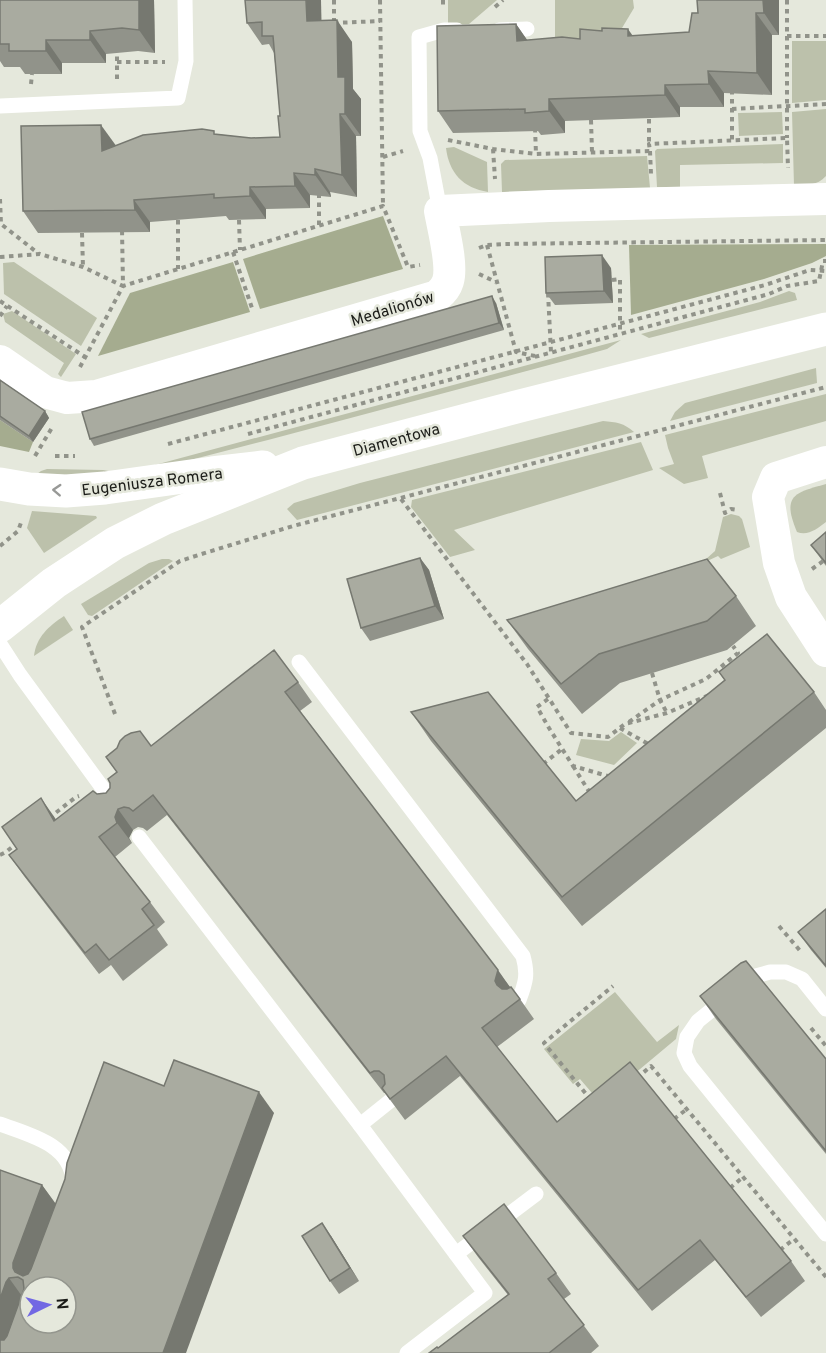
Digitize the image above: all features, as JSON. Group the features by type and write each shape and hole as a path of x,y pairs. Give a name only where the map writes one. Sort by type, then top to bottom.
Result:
{"street":[{"path":"440,211 826,199"},
{"name":"Medalionów","path":"0,361 45,392 67,398 96,396 437,296 445,288 449,279 440,211"},
{"name":"Diamentowa","path":"0,626 54,583 115,543 163,519 303,463 826,329"},
{"path":"826,462 776,478 768,497 779,563 790,597 826,651"},
{"name":"Eugeniusza Romera","path":"14,487 66,491 105,488 303,463"}],"lane":[{"path":"0,106 178,98 186,61 185,0"},
{"path":"440,211 430,158 420,131 419,37 444,30 527,29"},
{"path":"0,644 115,805"},
{"path":"299,662 523,956 527,970 525,986 519,1000"},
{"path":"139,837 360,1125 485,1293 407,1353"},
{"path":"826,1009 802,979 786,972 770,972 752,977 698,1020 687,1037 684,1053 690,1066 826,1234"},
{"path":"360,1125 390,1101"},
{"path":"0,1124 43,1141 59,1151 69,1162 73,1178 70,1197"},
{"path":"456,1254 536,1194"}],"path":[{"path":"334,0 334,33"},
{"path":"380,0 383,206 408,267 448,260 487,245 826,240"},
{"path":"787,0 789,177"},
{"path":"779,19 787,18"},
{"path":"334,23 381,21"},
{"path":"787,36 826,36"},
{"path":"117,62 186,61"},
{"path":"732,81 732,140"},
{"path":"732,109 826,104"},
{"path":"383,157 444,139 493,149 536,154 650,151 649,119"},
{"path":"591,120 592,152"},
{"path":"535,124 536,154"},
{"path":"649,144 787,138"},
{"path":"493,149 494,165"},
{"path":"319,184 319,225"},
{"path":"0,199 0,230"},
{"path":"1,224 40,254 83,267 123,286 383,206"},
{"path":"178,220 178,269"},
{"path":"239,220 240,250"},
{"path":"35,456 56,421 85,357 123,286 122,225"},
{"path":"82,233 83,267"},
{"path":"487,245 516,352"},
{"path":"233,252 253,312"},
{"path":"0,257 40,254"},
{"path":"242,436 769,294 787,286 819,280 824,271 823,261 826,261"},
{"path":"167,445 765,285 810,270 824,271"},
{"path":"612,280 620,279 620,334"},
{"path":"548,292 550,352"},
{"path":"0,301 85,357"},
{"path":"0,316 8,306"},
{"path":"516,352 536,356"},
{"path":"115,714 82,627 180,561 293,526 826,387"},
{"path":"27,455 78,456"},
{"path":"0,546 18,531 25,510 14,487"},
{"path":"401,499 527,664 570,733 608,737 660,700 706,679 738,653 733,646"},
{"path":"652,674 660,700 667,713"},
{"path":"626,724 667,713 705,696 716,694"},
{"path":"548,699 537,707 594,801"},
{"path":"620,728 654,747 646,753"},
{"path":"543,764 562,749"},
{"path":"573,766 618,780"},
{"path":"49,819 76,797 83,795"},
{"path":"57,812 63,819"},
{"path":"0,855 23,839"},
{"path":"779,926 794,944"},
{"path":"592,1101 543,1043 613,986"},
{"path":"634,1080 651,1066 826,1277"},
{"path":"674,1119 687,1109"},
{"path":"730,1188 743,1177"},
{"path":"780,1250 794,1239"}],"green space":[{"path":"448,0 497,0 469,24 448,25"},
{"path":"555,0 633,0 634,8 616,38 555,39"},
{"path":"792,41 826,41 826,100 792,103"},
{"path":"826,109 826,176 815,183 794,186 792,112"},
{"path":"782,112 783,134 739,136 738,113"},
{"path":"783,144 783,163 680,165 680,187 657,187 655,151 657,149"},
{"path":"454,147 487,162 488,192 471,187 454,172 446,148"},
{"path":"647,156 650,188 502,192 501,164 505,160"},
{"path":"383,216 403,269 260,309 243,259"},
{"path":"826,244 826,256 812,263 764,279 631,315 629,245"},
{"path":"14,262 97,318 81,346 4,294 3,263"},
{"path":"233,262 250,312 98,356 130,293"},
{"path":"789,291 795,293 797,300 649,338 641,334 760,302"},
{"path":"12,311 76,354 61,377 58,374 64,363 5,322 3,314"},
{"path":"621,340 607,349 564,361 136,474 118,477 37,474 47,469 103,470 125,473"},
{"path":"816,368 817,383 670,421 675,412 685,403"},
{"path":"826,394 826,421 702,456 708,478 684,484 659,468 674,464 665,435"},
{"path":"0,420 33,442 29,452 0,446"},
{"path":"603,421 620,424 634,432 297,520 287,509 294,503 360,483"},
{"path":"641,442 653,470 454,530 475,550 450,557 411,507 412,500"},
{"path":"826,484 826,522 809,532 797,532 791,511 794,498 805,490"},
{"path":"32,511 96,516 97,518 44,553 27,528"},
{"path":"731,514 742,519 750,547 721,559 718,556 705,562 715,551 723,517"},
{"path":"162,559 173,561 92,616 88,615 81,604 149,563"},
{"path":"64,616 73,630 34,656 37,643 44,633"},
{"path":"621,732 637,743 614,765 576,755 581,739 609,741"},
{"path":"615,992 657,1042 679,1025 676,1039 603,1100 598,1100 580,1079 573,1084 544,1049"}],"building":[{"path":"0,0 139,0 139,30 122,28 90,31 90,40 46,40 46,51 9,51 9,44 0,44"},
{"path":"245,0 306,0 307,21 337,20 338,77 345,77 345,114 340,114 342,175 315,169 315,175 294,173 295,186 250,187 250,196 214,198 214,194 134,200 135,210 23,211 21,126 101,125 102,151 143,135 202,129 214,131 214,134 251,138 280,137 273,36 262,36 262,22 247,23"},
{"path":"697,0 763,0 764,13 756,13 757,73 708,71 709,84 665,85 665,95 549,99 549,111 525,113 525,109 438,111 437,26 516,24 517,41 562,37 580,39 580,29 602,31 602,28 628,29 628,36 689,32 692,13 698,13"},
{"path":"602,255 604,291 546,293 545,257"},
{"path":"492,296 499,323 90,439 82,412"},
{"path":"0,380 45,411 29,436 0,416"},
{"path":"826,532 826,563 811,545"},
{"path":"420,558 435,606 361,628 347,579"},
{"path":"707,559 736,596 707,621 599,654 561,684 507,620"},
{"path":"767,634 814,692 562,897 411,712 488,692 576,801 725,680 719,672"},
{"path":"274,650 298,682 285,692 498,970 495,981 497,985 502,989 511,987 520,999 482,1028 557,1122 630,1062 791,1261 746,1297 700,1240 638,1290 446,1056 390,1099 382,1088 385,1084 384,1075 379,1071 370,1073 153,795 133,811 124,807 118,809 115,817 117,823 99,837 150,902 142,909 154,925 109,960 96,944 85,953 9,855 17,849 2,827 41,798 54,821 93,791 97,794 106,793 110,788 108,779 117,772 106,757 117,748 125,736 140,731 151,746"},
{"path":"826,909 826,966 798,932"},
{"path":"746,961 826,1059 826,1151 700,996"},
{"path":"174,1060 259,1092 163,1353 0,1353 0,1340 4,1340 7,1336 18,1306 18,1335 78,1335 78,1275 26,1275 31,1269 65,1179 67,1163 104,1062 164,1086"},
{"path":"0,1170 42,1185 13,1263 15,1272 21,1275 9,1278 0,1299"},
{"path":"504,1204 556,1273 548,1279 584,1325 549,1353 429,1353 509,1294 463,1236"},
{"path":"322,1223 350,1268 330,1281 302,1236"}]}
